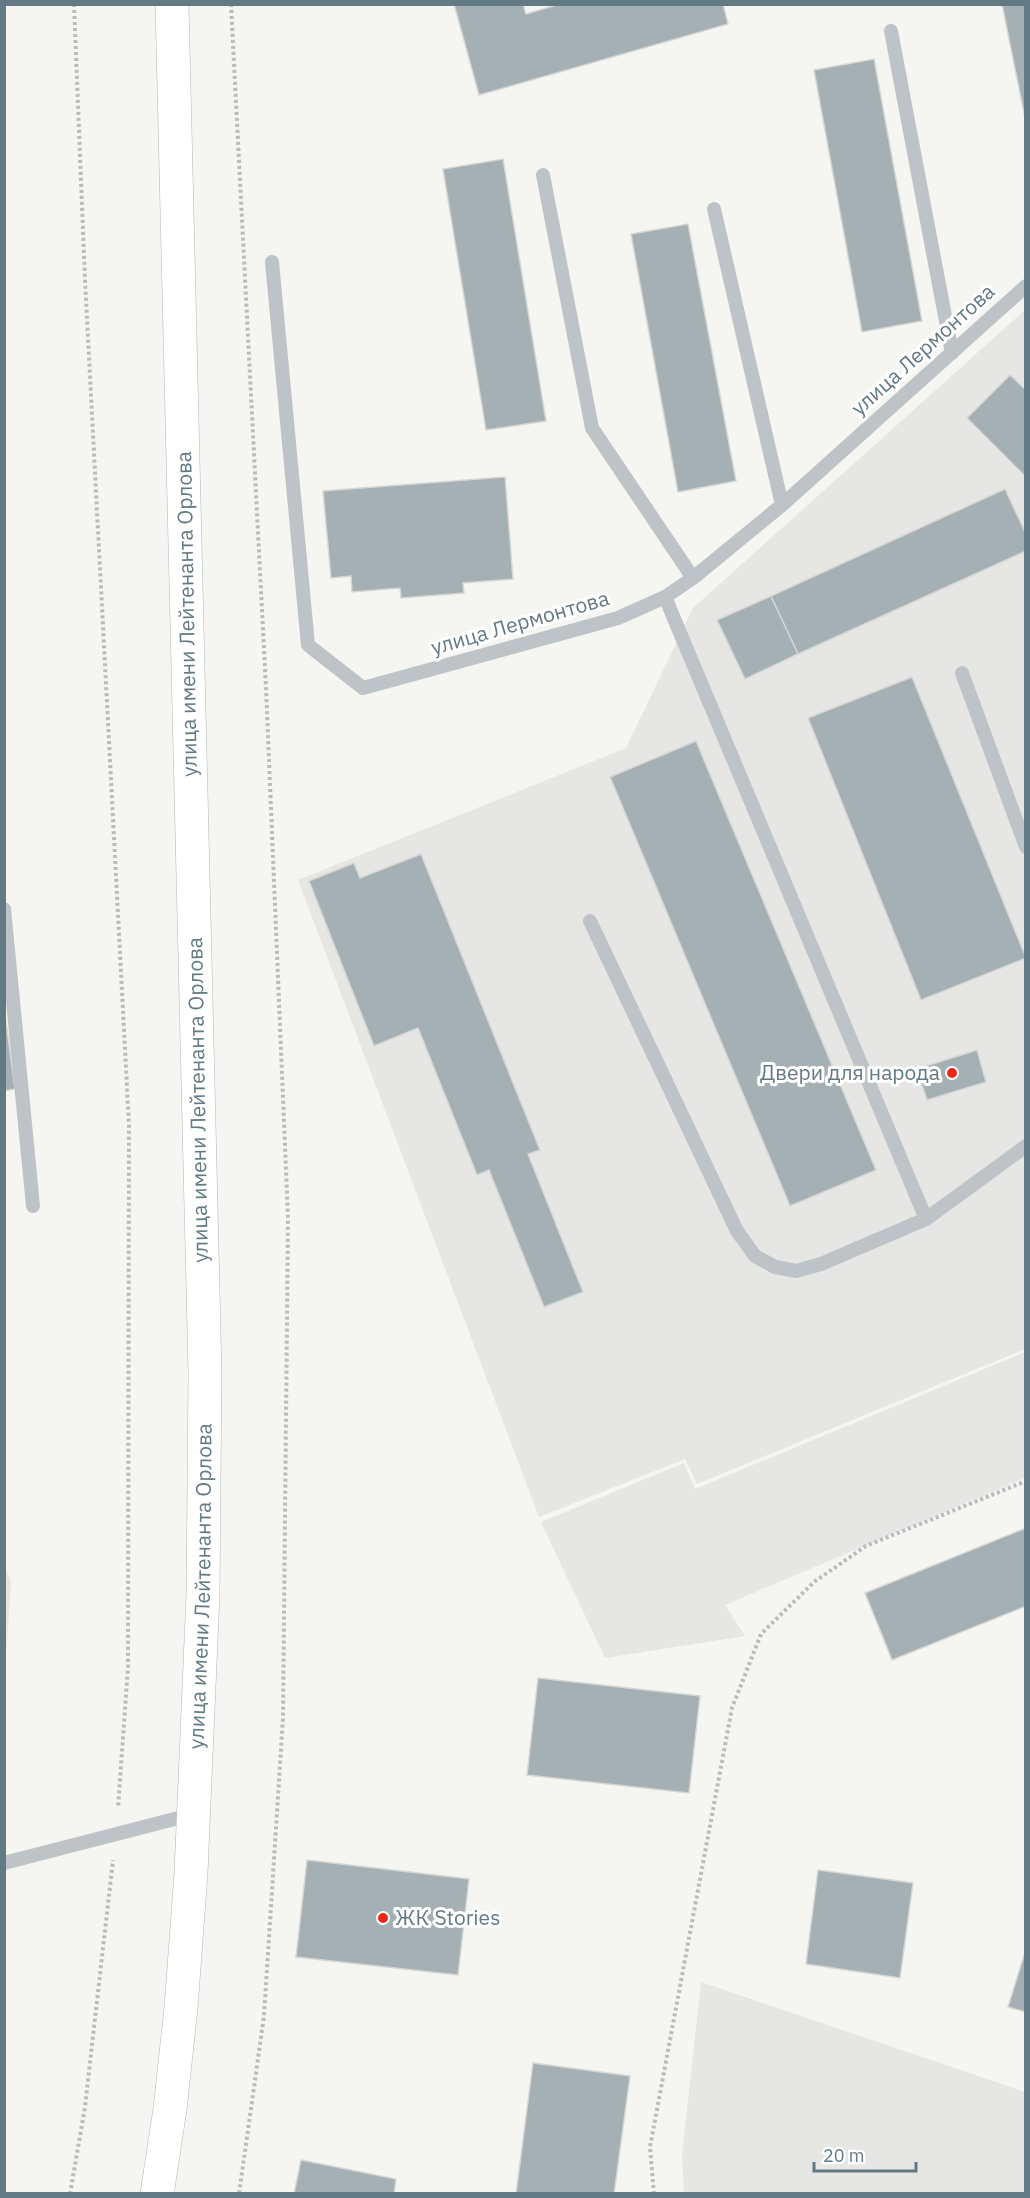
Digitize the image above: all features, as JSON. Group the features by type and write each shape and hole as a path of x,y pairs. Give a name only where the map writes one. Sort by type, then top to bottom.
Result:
{"main road":[{"name":"улица имени Лейтенанта Орлова","path":"157,2193 170,2109 180,2020 194,1814 203,1594 205,1373 172,4"}],"lane":[{"path":"891,31 952,353"},
{"path":"543,175 592,428 693,578"},
{"path":"714,209 782,505"},
{"name":"улица Лермонтова","path":"272,262 308,645 363,688 618,618 665,597 693,578 782,505 1026,286"},
{"path":"665,597 926,1219"},
{"path":"962,673 1026,847"},
{"path":"4,909 33,1206"},
{"path":"590,921 737,1231 755,1256 775,1267 796,1271 821,1264 926,1219 1026,1146"},
{"path":"4,1863 194,1814"}],"path":[{"path":"70,2193 85,2107 116,1834 128,1667 129,1126 85,280 74,4"},
{"path":"231,4 266,688 288,1218 283,1718 264,2016 239,2193"},
{"path":"654,2193 650,2147 732,1708 761,1634 814,1582 866,1546 1026,1481"}],"shaded area":[{"path":"1025,310 1025,1349 697,1484 685,1459 539,1517 298,880 626,748 693,608"},
{"path":"1025,1352 1025,1478 725,1605 745,1636 605,1658 541,1522 684,1463 695,1489"},
{"path":"5,1566 11,1583 5,1670"},
{"path":"701,1982 1025,2092 1025,2193 684,2193 682,2155"}],"building":[{"path":"454,4 523,4 526,14 560,4 723,4 728,24 479,95"},
{"path":"1002,4 1026,4 1026,123"},
{"path":"874,59 922,321 862,332 814,70"},
{"path":"503,159 546,421 486,430 443,169"},
{"path":"688,224 736,481 678,492 631,234"},
{"path":"1010,375 1026,390 1026,477 967,418"},
{"path":"505,477 513,579 463,583 464,593 401,598 400,588 352,592 351,576 331,578 323,491"},
{"path":"1005,489 1026,534 1026,551 798,654 771,596"},
{"path":"771,596 798,654 745,679 717,620"},
{"path":"912,677 1026,958 921,1000 808,718"},
{"path":"696,741 876,1170 790,1206 610,777"},
{"path":"421,854 540,1150 528,1154 583,1292 544,1307 489,1170 477,1175 418,1028 374,1046 309,881 354,863 360,878"},
{"path":"4,1007 15,1089 4,1091"},
{"path":"977,1050 986,1082 927,1100 917,1069"},
{"path":"1026,1528 1026,1606 892,1660 865,1593"},
{"path":"538,1678 700,1696 689,1793 527,1775"},
{"name":"ЖК Stories","path":"307,1860 469,1879 458,1975 296,1957"},
{"path":"818,1870 913,1883 900,1978 806,1964"},
{"path":"1026,1949 1026,2012 1008,2007"},
{"path":"533,2063 630,2076 614,2194 516,2194"},
{"path":"301,2160 396,2179 394,2194 294,2194"}],"place":[{"name":"Двери для народа","path":"952,1073"},
{"name":"ЖК Stories","path":"383,1918"}]}
